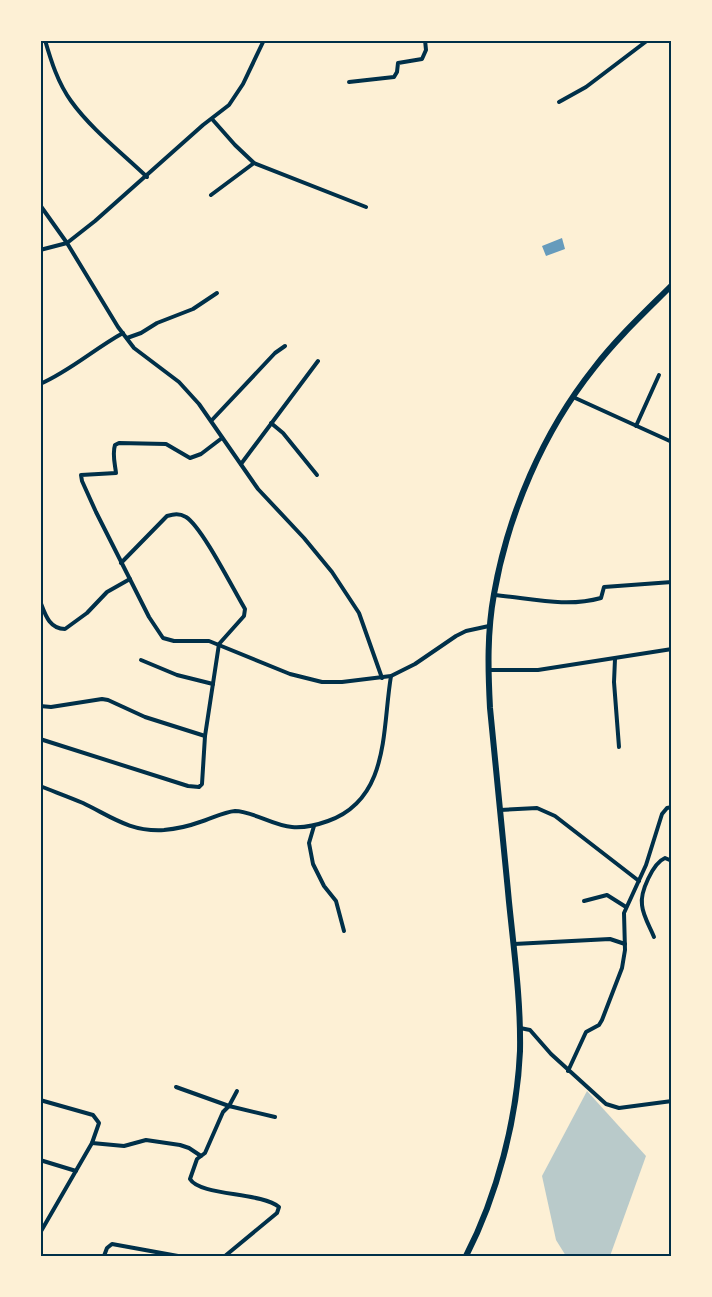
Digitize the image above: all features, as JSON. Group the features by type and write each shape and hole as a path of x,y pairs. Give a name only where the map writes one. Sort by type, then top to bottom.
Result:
{"highway":[{"path":"466,1257 484,1215 513,1116 518,1082 520,1028 488,670 494,595 515,513 533,470 573,397 615,343 672,285"}],"street":[{"path":"45,40 59,80 70,100 82,115 147,177"},
{"path":"40,250 67,243 147,177 235,98 264,40"},
{"path":"349,82 394,77 398,63 422,59 425,40"},
{"path":"559,102 586,87 648,40"},
{"path":"212,119 254,163 366,207"},
{"path":"211,195 254,163"},
{"path":"40,205 67,243 123,333 135,348 191,394 212,420 258,489 312,548 354,604 382,678"},
{"path":"127,338 157,323 194,309 217,293"},
{"path":"40,384 68,370 123,333"},
{"path":"212,420 275,353 285,346"},
{"path":"241,464 318,361"},
{"path":"636,426 658,375"},
{"path":"573,397 672,441"},
{"path":"271,423 283,433 317,475"},
{"path":"222,438 201,454 190,458 166,444 120,443 115,445 112,452 116,473 81,475 86,492 149,617 163,638 174,641 209,641 290,674 307,679 342,682 391,676 415,664 456,636 466,631 490,626"},
{"path":"40,739 188,786 199,787 202,784 205,736 219,644 244,616 245,609 204,537 188,518 178,514 167,516 122,562"},
{"path":"40,601 45,615 54,627 65,629 92,608 107,592 130,579"},
{"path":"494,595 559,603 582,603 601,598 604,587 672,582"},
{"path":"488,670 538,669 672,649"},
{"path":"615,658 614,682 619,747"},
{"path":"141,660 177,675 213,684"},
{"path":"40,786 84,803 112,820 145,829 164,830 238,811 292,827 314,826 348,813 363,798 370,785 377,771 383,748 391,676"},
{"path":"40,706 51,707 108,700 145,717 205,736"},
{"path":"568,1071 586,1032 599,1025 602,1020 625,957 626,907 646,866 662,814 667,808 672,807"},
{"path":"500,810 537,808 555,816 639,881"},
{"path":"314,826 309,843 313,864 324,886 336,901 344,931"},
{"path":"654,938 642,907 642,895 659,861 665,858 672,861"},
{"path":"584,901 607,895 626,907"},
{"path":"513,944 610,939 625,944"},
{"path":"520,1028 530,1030 568,1071 613,1108 672,1101"},
{"path":"176,1087 229,1106 276,1118"},
{"path":"225,1257 277,1213 279,1207 266,1200 194,1184 190,1179 197,1159 210,1143 223,1112 237,1091"},
{"path":"40,1100 93,1115 99,1123 92,1143 40,1233"},
{"path":"92,1143 123,1146 146,1140 180,1145 201,1156"},
{"path":"40,1160 76,1171"},
{"path":"104,1257 109,1245 112,1244 178,1257"}],"shaded area":[{"path":"587,1091 646,1156 610,1256 566,1256 556,1240 542,1176"}],"water":[{"path":"562,238 565,249 546,256 542,246"}]}
